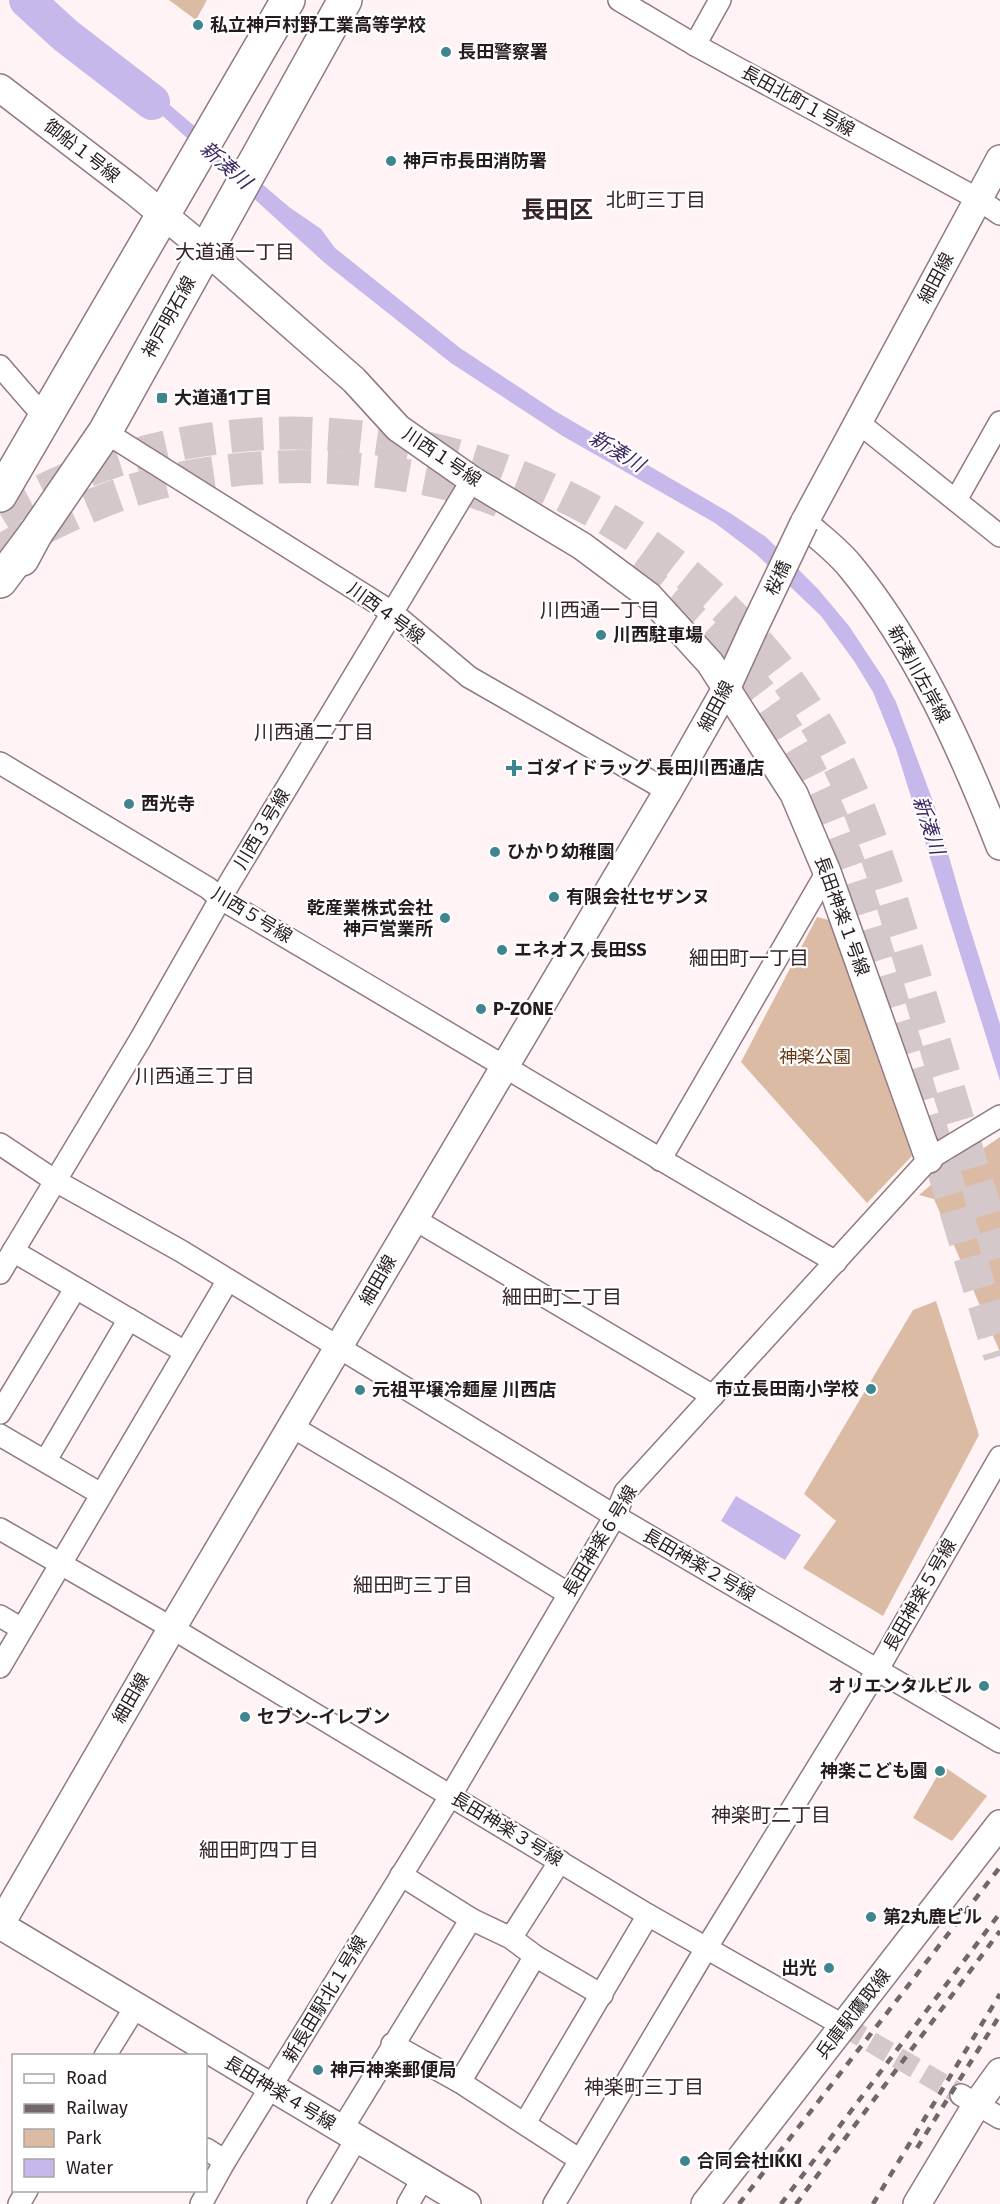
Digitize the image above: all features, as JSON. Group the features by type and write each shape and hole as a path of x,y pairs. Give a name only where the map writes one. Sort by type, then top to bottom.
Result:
{"main road":[{"path":"4,480 45,418 288,0"},
{"name":"神戸明石線","path":"0,597 36,533 105,432 345,0"},
{"path":"0,581 36,533"}],"street":[{"name":"長田北町１号線","path":"619,0 695,45 978,199 1000,214"},
{"path":"695,45 720,0"},
{"name":"御船１号線","path":"0,88 170,206"},
{"name":"細田線","path":"804,523 1000,159"},
{"name":"川西１号線","path":"170,206 211,240 354,380 398,428 472,480 582,546 649,596 710,663 727,687"},
{"path":"0,366 45,418"},
{"path":"859,423 1000,536"},
{"path":"956,500 1000,424"},
{"name":"川西４号線","path":"105,432 393,613 469,676 668,791"},
{"name":"川西３号線","path":"5,1260 140,1040 221,899 472,480"},
{"name":"桜橋","path":"752,632 804,523"},
{"name":"新湊川左岸線","path":"804,523 849,564 882,610 927,683 957,742 1000,846"},
{"name":"細田線","path":"0,1925 172,1628 668,791 727,687 752,632"},
{"name":"長田神楽１号線","path":"727,687 794,794 827,872 929,1159"},
{"name":"川西５号線","path":"0,763 208,888 221,899 836,1262"},
{"path":"660,1160 827,872"},
{"name":"長田神楽６号線","path":"451,1795 615,1516 626,1492 929,1159 997,1117"},
{"name":"長田神楽２号線","path":"0,1144 54,1180 181,1251 615,1516 1000,1742"},
{"path":"414,1220 713,1396"},
{"path":"5,1260 75,1289 185,1352"},
{"path":"0,1667 228,1280"},
{"path":"0,1413 75,1289"},
{"path":"46,1460 129,1319"},
{"path":"291,1426 569,1594"},
{"path":"0,1435 101,1494"},
{"name":"長田神楽５号線","path":"554,2204 707,1947 878,1669 1000,1456"},
{"name":"長田神楽３号線","path":"0,1529 172,1628 648,1915 844,2026"},
{"path":"0,1616 22,1629"},
{"name":"新長田駅北１号線","path":"201,2204 225,2161 451,1795"},
{"name":"兵庫駅鷹取線","path":"705,2204 1000,1824"},
{"path":"511,1938 560,1861"},
{"path":"400,1875 471,1918 511,1938 536,1956 602,1995"},
{"path":"525,2122 648,1915"},
{"path":"318,2204 392,2044 471,1918"},
{"name":"長田神楽４号線","path":"0,1925 467,2204"},
{"path":"460,2082 536,1956"},
{"path":"106,2054 136,2006"},
{"path":"392,2044 525,2122 580,2160"},
{"path":"917,2204 969,2100 1000,2072"},
{"path":"969,2100 1000,2118"},
{"path":"207,2150 225,2161"},
{"path":"408,2204 423,2178"}],"green space":[{"path":"169,0 207,0 196,20"},
{"name":"神楽公園","path":"817,917 829,920 912,1156 867,1203 741,1062"},
{"path":"1000,1137 1000,1352 934,1199 919,1195 938,1179"},
{"path":"936,1301 979,1435 883,1616 803,1568 836,1521 804,1494 913,1310"},
{"path":"943,1766 987,1796 952,1841 913,1818"}],"water":[{"path":"28,0 47,0 289,207 321,229 335,248 460,348 555,411 730,513 766,537 818,589 849,626 884,679 896,702 934,804 1000,1024 1000,1081 896,749 873,692 854,661 821,616 756,554 715,523 561,435 451,363 326,264 70,32"},
{"path":"736,1496 801,1535 785,1560 721,1521"}],"waterway":[{"name":"新湊川","path":"27,0 65,35 152,102"}],"tunnel":[{"path":"0,514 107,464 219,438 333,434 447,453 555,492 654,550 742,625 813,718 847,781 885,881 1000,1258"},
{"path":"0,551 59,520 121,494 163,482 234,470 308,467 381,472 452,485 500,501"},
{"path":"631,569 685,613 734,661 777,716 821,794 844,850 869,925 1000,1356"},
{"path":"844,2026 961,2095"}],"railway":[{"path":"739,2204 1000,1867"},
{"path":"781,2204 1000,1913"},
{"path":"796,2204 1000,1931"},
{"path":"873,2204 1000,1994"},
{"path":"917,2148 1000,2015"}],"place":[{"name":"私立神戸村野工業高等学校","path":"198,25"},
{"name":"長田警察署","path":"446,52"},
{"name":"神戸市長田消防署","path":"391,161"},
{"name":"大道通1丁目","path":"162,398"},
{"name":"川西駐車場","path":"601,635"},
{"name":"ゴダイドラッグ 長田川西通店","path":"514,768"},
{"name":"西光寺","path":"129,804"},
{"name":"ひかり幼稚園","path":"495,852"},
{"name":"有限会社セザンヌ","path":"554,897"},
{"name":"乾産業株式会社 神戸営業所","path":"445,918"},
{"name":"エネオス 長田SS","path":"502,950"},
{"name":"P-ZONE","path":"481,1009"},
{"name":"市立長田南小学校","path":"871,1389"},
{"name":"元祖平壌冷麺屋 川西店","path":"360,1390"},
{"name":"オリエンタルビル","path":"984,1686"},
{"name":"セブン-イレブン","path":"245,1717"},
{"name":"神楽こども園","path":"940,1771"},
{"name":"第2丸鹿ビル","path":"871,1917"},
{"name":"出光","path":"829,1968"},
{"name":"神戸神楽郵便局","path":"318,2070"},
{"name":"合同会社IKKI","path":"685,2161"}],"district":[{"name":"北町三丁目","path":"656,200"},
{"name":"長田区","path":"557,210"},
{"name":"大道通一丁目","path":"235,252"},
{"name":"川西通一丁目","path":"600,610"},
{"name":"川西通二丁目","path":"314,732"},
{"name":"細田町一丁目","path":"749,958"},
{"name":"川西通三丁目","path":"195,1076"},
{"name":"細田町二丁目","path":"562,1297"},
{"name":"細田町三丁目","path":"413,1585"},
{"name":"神楽町二丁目","path":"771,1815"},
{"name":"細田町四丁目","path":"259,1850"},
{"name":"神楽町三丁目","path":"644,2087"}]}
